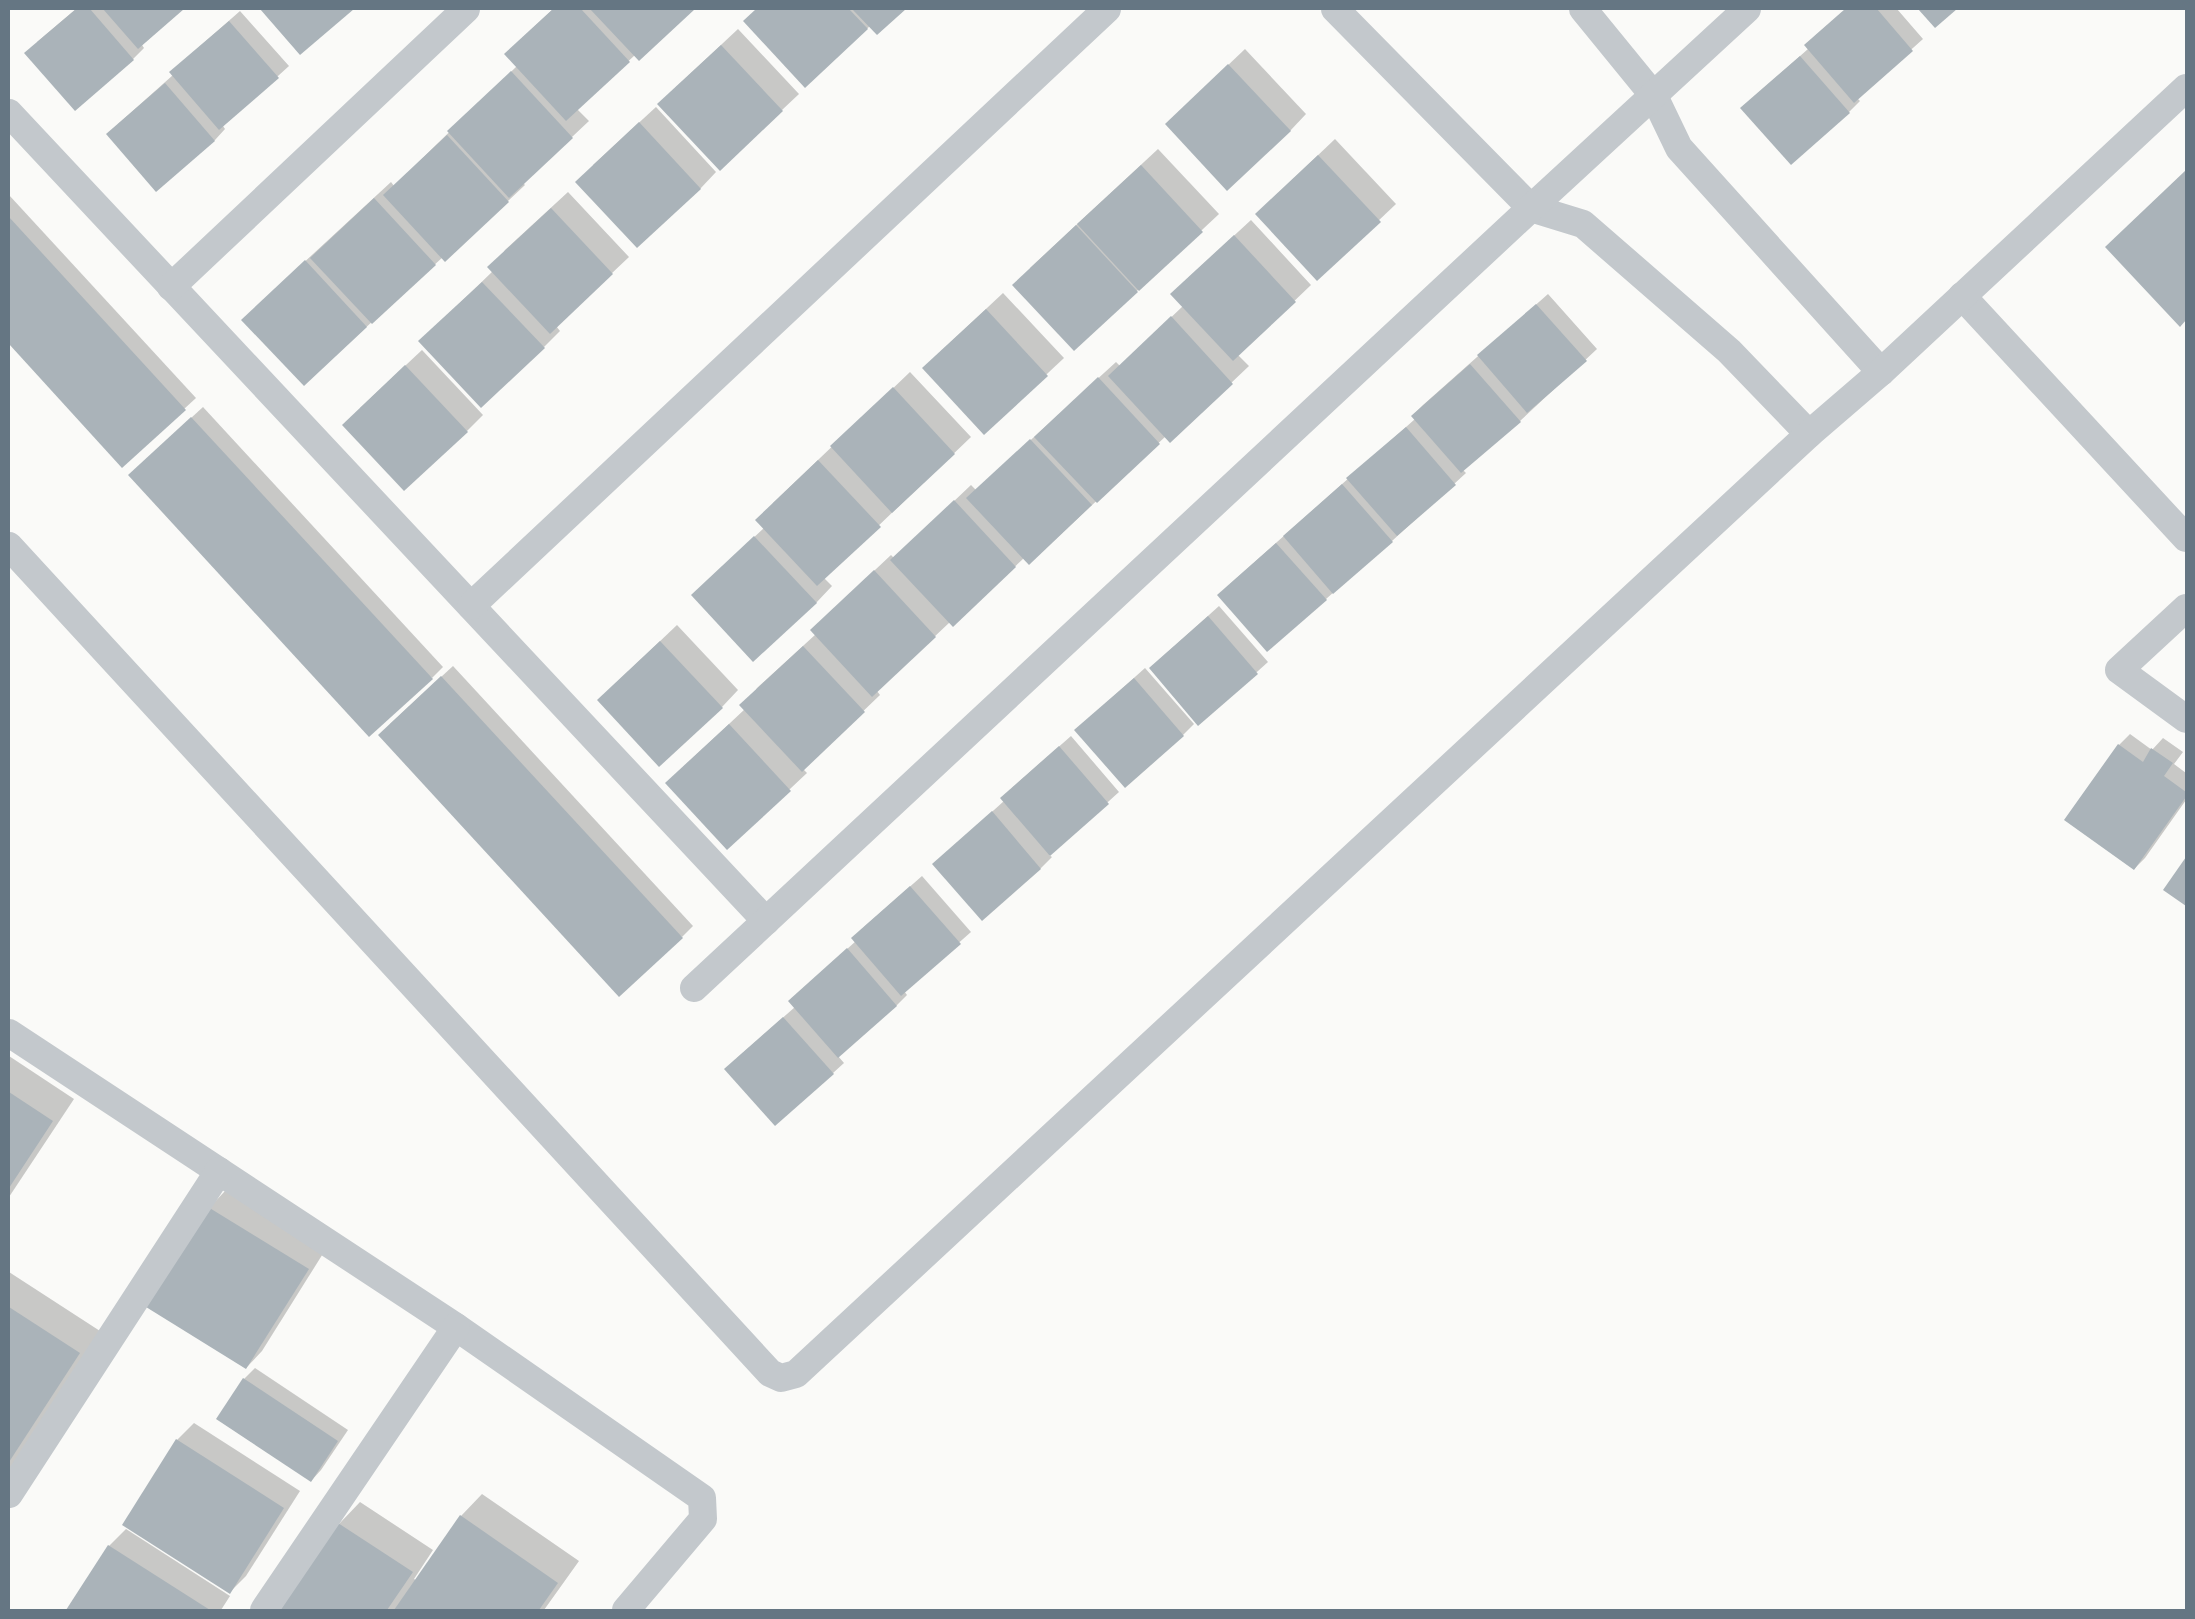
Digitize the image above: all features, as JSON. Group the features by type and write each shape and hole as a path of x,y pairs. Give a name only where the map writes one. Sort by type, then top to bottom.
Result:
{"street":[{"path":"171,287 466,9"},
{"path":"471,606 1107,9"},
{"path":"1335,9 1531,208 1582,224 1729,351 1809,434"},
{"path":"1583,9 1654,96 1679,148 1881,372"},
{"path":"694,988 1747,9"},
{"path":"9,546 770,1373 781,1378 796,1374 1809,434 1881,372 2186,88"},
{"path":"9,113 766,921"},
{"path":"1962,296 2186,538"},
{"path":"2186,608 2119,670 2186,719"},
{"path":"9,1033 456,1326 702,1498 703,1519 626,1610"},
{"path":"9,1494 219,1170"},
{"path":"264,1610 456,1326"}],"building":[{"path":"76,9 90,9 134,60 75,111 24,53"},
{"path":"103,9 184,9 138,49"},
{"path":"260,9 354,9 300,55"},
{"path":"553,9 581,9 630,62 566,121 504,54"},
{"path":"590,9 695,9 639,61"},
{"path":"756,9 849,9 868,29 805,88 743,21"},
{"path":"852,9 906,9 877,35"},
{"path":"1845,9 1877,9 1913,51 1854,103 1804,45"},
{"path":"1918,9 1957,9 1935,28"},
{"path":"229,21 279,78 219,130 169,72"},
{"path":"721,45 783,111 720,171 657,104"},
{"path":"1800,56 1850,113 1791,165 1740,108"},
{"path":"1228,64 1291,131 1227,191 1165,124"},
{"path":"511,71 573,138 509,198 447,131"},
{"path":"165,83 215,141 156,192 106,134"},
{"path":"639,122 701,189 637,248 575,182"},
{"path":"447,135 509,202 445,262 383,195"},
{"path":"1318,155 1381,222 1317,281 1255,214"},
{"path":"1141,165 1203,232 1139,291 1077,224"},
{"path":"2186,170 2186,320 2180,327 2105,247"},
{"path":"374,198 436,265 372,324 310,258"},
{"path":"551,208 613,274 550,334 487,267"},
{"path":"9,217 186,410 122,468 9,344"},
{"path":"1076,225 1138,292 1074,351 1012,285"},
{"path":"1234,235 1296,302 1233,361 1170,294"},
{"path":"305,260 367,327 304,386 241,320"},
{"path":"482,282 545,348 481,408 418,341"},
{"path":"1536,304 1587,361 1527,413 1477,355"},
{"path":"986,309 1048,376 984,435 922,368"},
{"path":"1171,316 1233,384 1170,443 1108,376"},
{"path":"1470,364 1521,422 1461,473 1411,416"},
{"path":"405,365 468,432 404,491 342,425"},
{"path":"1098,377 1160,444 1097,503 1034,437"},
{"path":"893,387 955,454 892,513 830,446"},
{"path":"191,417 433,679 369,737 128,475"},
{"path":"1406,427 1456,485 1397,536 1346,478"},
{"path":"1030,439 1092,505 1029,565 966,498"},
{"path":"818,460 881,527 817,586 755,520"},
{"path":"1342,484 1393,542 1333,594 1283,536"},
{"path":"954,500 1016,567 953,627 890,560"},
{"path":"754,536 817,603 753,662 691,595"},
{"path":"1276,543 1327,600 1267,652 1217,595"},
{"path":"874,570 936,637 872,697 810,630"},
{"path":"1208,616 1258,674 1198,726 1149,668"},
{"path":"660,641 723,708 659,767 597,700"},
{"path":"803,646 865,712 802,772 739,705"},
{"path":"441,676 683,938 619,997 378,735"},
{"path":"1134,678 1184,736 1125,788 1074,730"},
{"path":"729,724 791,791 727,850 665,783"},
{"path":"2118,744 2143,762 2151,748 2173,763 2164,776 2186,792 2186,797 2134,870 2064,820"},
{"path":"1059,746 1109,804 1050,856 1000,798"},
{"path":"992,811 1041,869 982,921 932,864"},
{"path":"2186,857 2186,906 2163,890"},
{"path":"910,886 961,944 901,996 851,938"},
{"path":"847,948 897,1006 838,1058 788,1001"},
{"path":"783,1017 834,1074 775,1126 724,1069"},
{"path":"9,1092 53,1121 9,1188"},
{"path":"208,1207 309,1269 246,1369 146,1307"},
{"path":"9,1307 80,1353 9,1462"},
{"path":"243,1378 338,1441 311,1482 216,1419"},
{"path":"176,1439 284,1508 230,1594 122,1525"},
{"path":"460,1515 558,1583 539,1610 394,1610"},
{"path":"338,1523 413,1572 387,1610 280,1610"},
{"path":"108,1545 210,1610 66,1610"}]}
